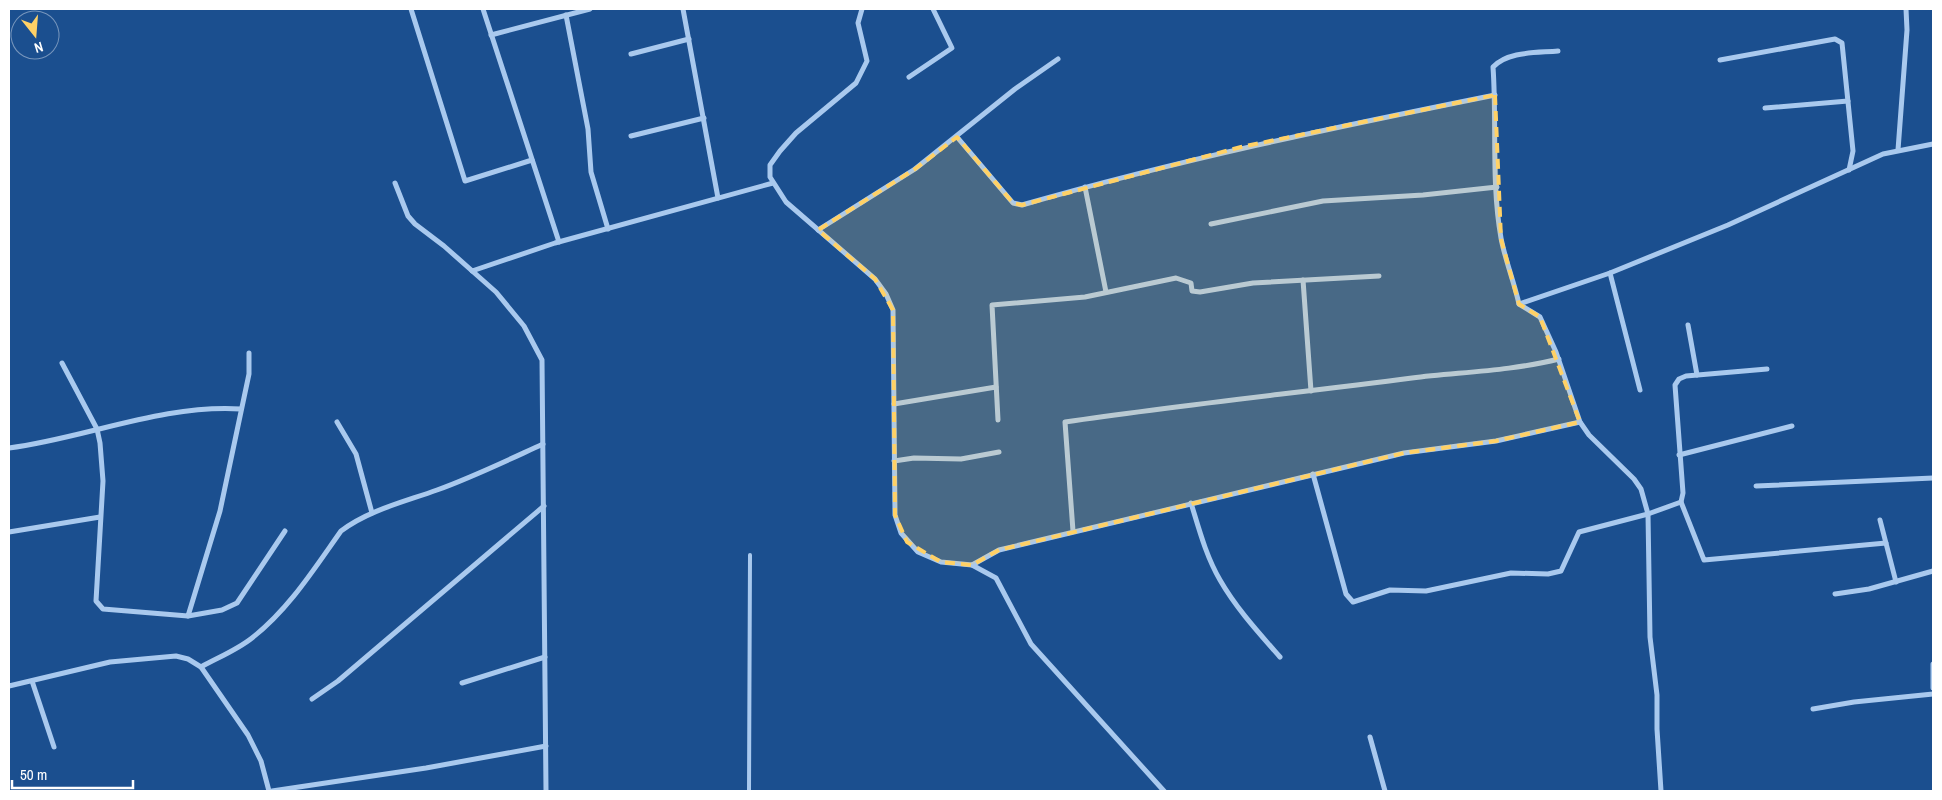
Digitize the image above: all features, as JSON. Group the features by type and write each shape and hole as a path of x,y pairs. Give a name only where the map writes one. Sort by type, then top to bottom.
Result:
{"street":[{"path":"411,9 465,180 532,160"},
{"path":"483,9 559,242"},
{"path":"491,35 590,9"},
{"path":"683,9 718,198"},
{"path":"862,9 858,23 867,61 856,83 796,133 770,165 770,177 786,202 859,262 886,294 893,310 895,515 901,533 907,542 918,552 941,562 972,565 996,578 1031,644 1164,791"},
{"path":"909,77 952,48 933,9"},
{"path":"1898,150 1907,30 1906,9"},
{"path":"566,15 577,60 588,129 591,172 608,228"},
{"path":"631,54 689,39"},
{"path":"1720,60 1836,39 1842,43 1853,151 1849,170"},
{"path":"1558,51 1512,56 1500,60 1493,67 1497,186 1501,239 1514,278 1519,304 1540,317 1559,359 1580,422 1589,434 1634,479 1641,489 1648,514 1650,637 1657,695 1661,791"},
{"path":"818,230 915,169 1015,89 1058,59"},
{"path":"957,137 1013,203 1022,205 1241,147 1495,95"},
{"path":"1765,108 1848,101"},
{"path":"631,136 704,118"},
{"path":"1519,304 1610,273 1728,225 1883,154 1933,144"},
{"path":"395,183 405,210 415,224 496,292 515,315 542,360 546,791"},
{"path":"472,271 559,242 773,183"},
{"path":"1211,224 1323,201 1414,196 1497,186"},
{"path":"1085,187 1106,292"},
{"path":"1610,273 1640,390"},
{"path":"998,420 992,305 1085,297 1176,278 1190,283 1192,291 1200,292 1253,283 1379,276"},
{"path":"1303,280 1310,391"},
{"path":"1688,325 1698,375"},
{"path":"188,616 220,511 249,374 249,352"},
{"path":"1073,532 1066,422 1150,409 1205,405 1460,372 1523,368 1559,359"},
{"path":"62,363 97,429 104,481 100,517 96,601 99,606 103,609 188,616 222,610 237,603 285,531"},
{"path":"1767,369 1679,378 1675,385 1681,502 1704,560 1886,543"},
{"path":"894,404 996,387"},
{"path":"9,448 35,445 97,429 194,411 241,409"},
{"path":"337,422 356,454 372,513"},
{"path":"972,565 999,550 1313,474 1404,453 1496,441 1580,422"},
{"path":"1679,454 1792,426"},
{"path":"201,667 250,640 274,618 296,594 341,531 372,513 455,483 543,444"},
{"path":"894,461 914,458 961,459 999,452"},
{"path":"1313,474 1346,594 1353,602 1390,590 1426,591 1511,573 1548,574 1561,571 1579,532 1648,514 1681,502"},
{"path":"1756,486 1933,478"},
{"path":"1191,503 1203,544 1220,580 1246,618 1280,657"},
{"path":"312,699 344,675 544,506"},
{"path":"9,532 100,517"},
{"path":"1880,520 1896,582"},
{"path":"1835,594 1869,589 1933,571"},
{"path":"9,686 110,662 176,656 188,659 201,667 248,734 261,761 270,791 426,768 546,746"},
{"path":"462,683 545,657"},
{"path":"1933,664 1933,688"},
{"path":"32,681 54,747"},
{"path":"1813,709 1854,702 1933,694"},
{"path":"1370,737 1385,791"}],"lane":[{"path":"749,791 750,555"}],"highlighted area":[{"path":"1495,95 1501,239 1519,304 1540,317 1580,422 1496,441 1404,453 999,550 972,565 941,562 907,542 895,515 893,310 875,279 818,230 915,169 957,137 1013,203 1022,205 1241,147"}]}
